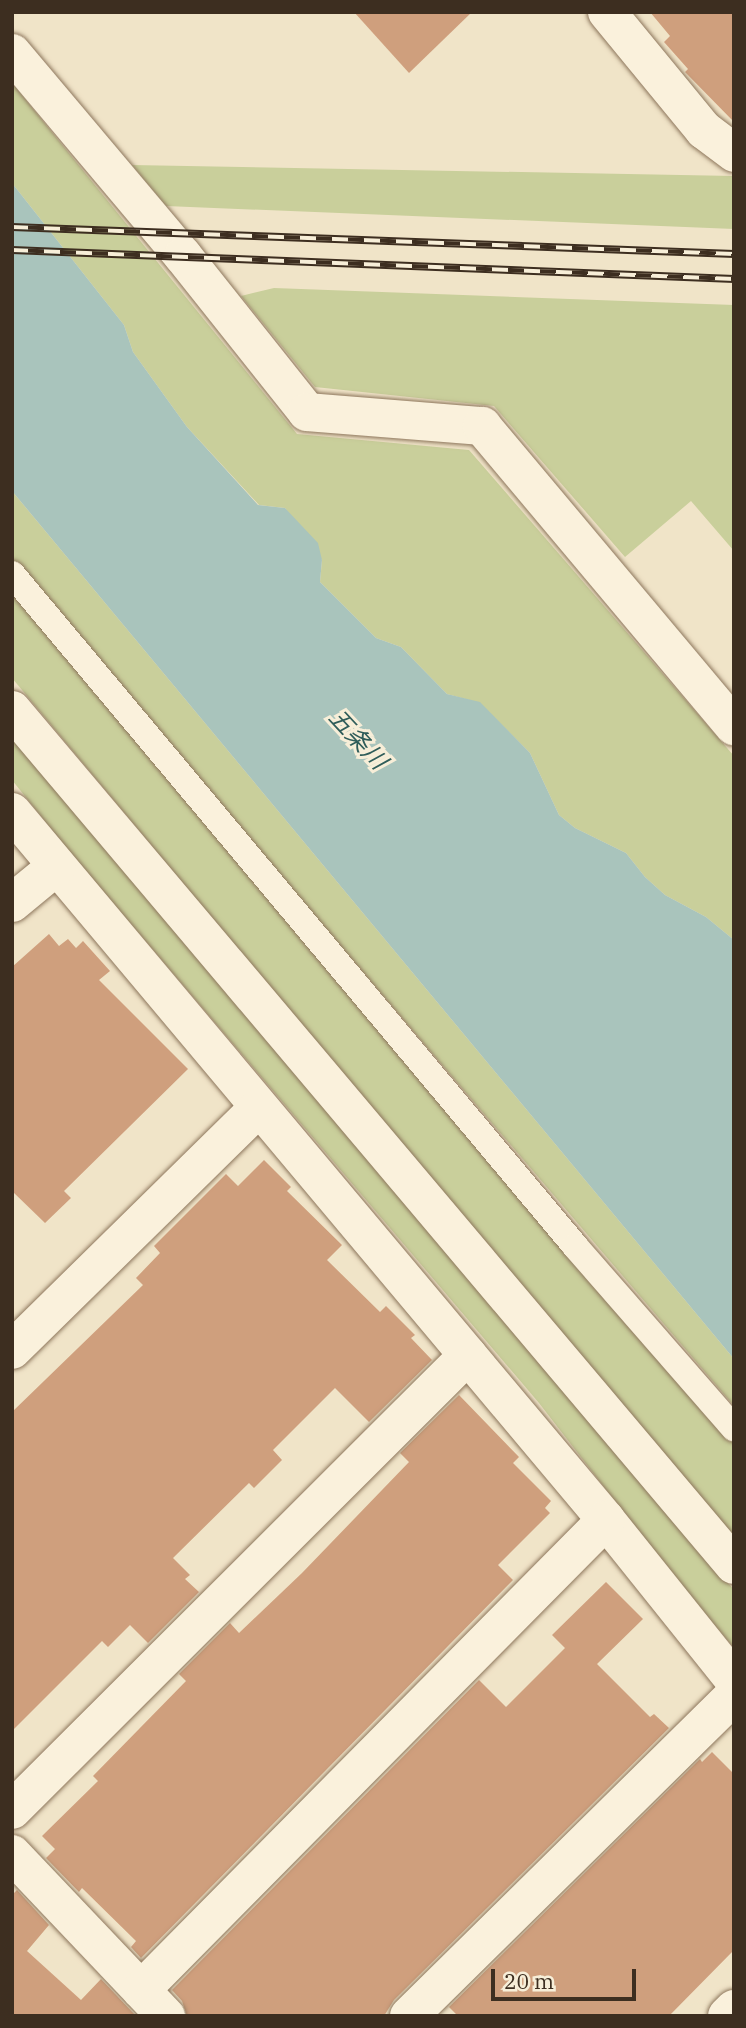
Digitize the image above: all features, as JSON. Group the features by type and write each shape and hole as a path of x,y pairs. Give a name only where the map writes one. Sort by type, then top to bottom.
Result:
{"street":[{"path":"607,12 704,130 734,153"},
{"path":"12,53 183,256 307,412 482,426 734,726"},
{"path":"12,710 734,1566"},
{"path":"12,812 606,1520 734,1680"},
{"path":"12,903 57,866"},
{"path":"12,1350 260,1107"},
{"path":"12,1810 468,1355"},
{"path":"12,1854 154,2003 606,1520"},
{"path":"409,2016 734,1695"},
{"path":"727,2016 734,2009"}],"lane":[{"path":"12,574 566,1236 734,1428"}],"green space":[{"path":"12,83 297,434 469,450 734,756 734,940 706,917 665,895 645,877 626,853 575,828 559,815 530,753 480,703 447,694 401,647 376,638 320,582 322,560 285,508 259,505 187,427 133,352 124,325 12,183"},
{"path":"132,165 734,176 734,229 166,206"},
{"path":"274,288 734,305 734,551 691,501 625,557 494,406 315,387 241,296"},
{"path":"12,491 734,1359 734,1406 12,562"},
{"path":"12,590 734,1443 734,1545 12,678"},
{"path":"12,737 734,1590 734,1648 673,1576 539,1403 68,850 12,780"}],"water":[{"name":"五条川","path":"12,183 124,325 133,352 187,427 258,505 285,508 318,543 322,560 320,582 376,638 401,647 447,694 480,702 530,753 559,815 575,828 626,853 645,877 665,895 706,917 734,940 734,1359 12,491"}],"building":[{"path":"354,12 472,12 409,73"},
{"path":"650,12 734,12 734,122 685,72 688,69 664,42 670,36"},
{"path":"49,934 59,946 68,939 76,948 83,941 110,971 99,980 188,1069 64,1191 71,1198 45,1223 12,1191 12,967"},
{"path":"264,1160 291,1187 287,1191 342,1245 327,1260 380,1312 386,1306 415,1335 411,1338 432,1360 369,1422 335,1388 273,1450 282,1460 254,1488 249,1483 173,1558 190,1575 185,1579 199,1592 148,1643 130,1625 108,1647 102,1641 12,1731 12,1412 143,1285 136,1278 160,1253 154,1246 226,1174 238,1186"},
{"path":"459,1395 519,1457 513,1463 551,1501 545,1508 550,1513 498,1565 513,1580 141,1958 131,1947 136,1941 82,1888 79,1892 46,1858 55,1849 42,1836 98,1781 93,1776 186,1681 179,1674 230,1623 239,1633 302,1573 409,1462 400,1453"},
{"path":"606,1582 643,1619 597,1664 650,1717 654,1714 669,1728 394,2000 384,2016 187,2016 182,2001 172,1990 479,1680 506,1707 565,1648 552,1635"},
{"path":"712,1752 734,1774 734,1950 669,2016 458,2016 449,2007 700,1759 702,1762"},
{"path":"17,1890 49,1925 27,1951 81,2000 101,1979 136,2016 12,2016 12,1895"}],"railway":[{"path":"12,227 734,254"},
{"path":"12,250 734,279"}]}
